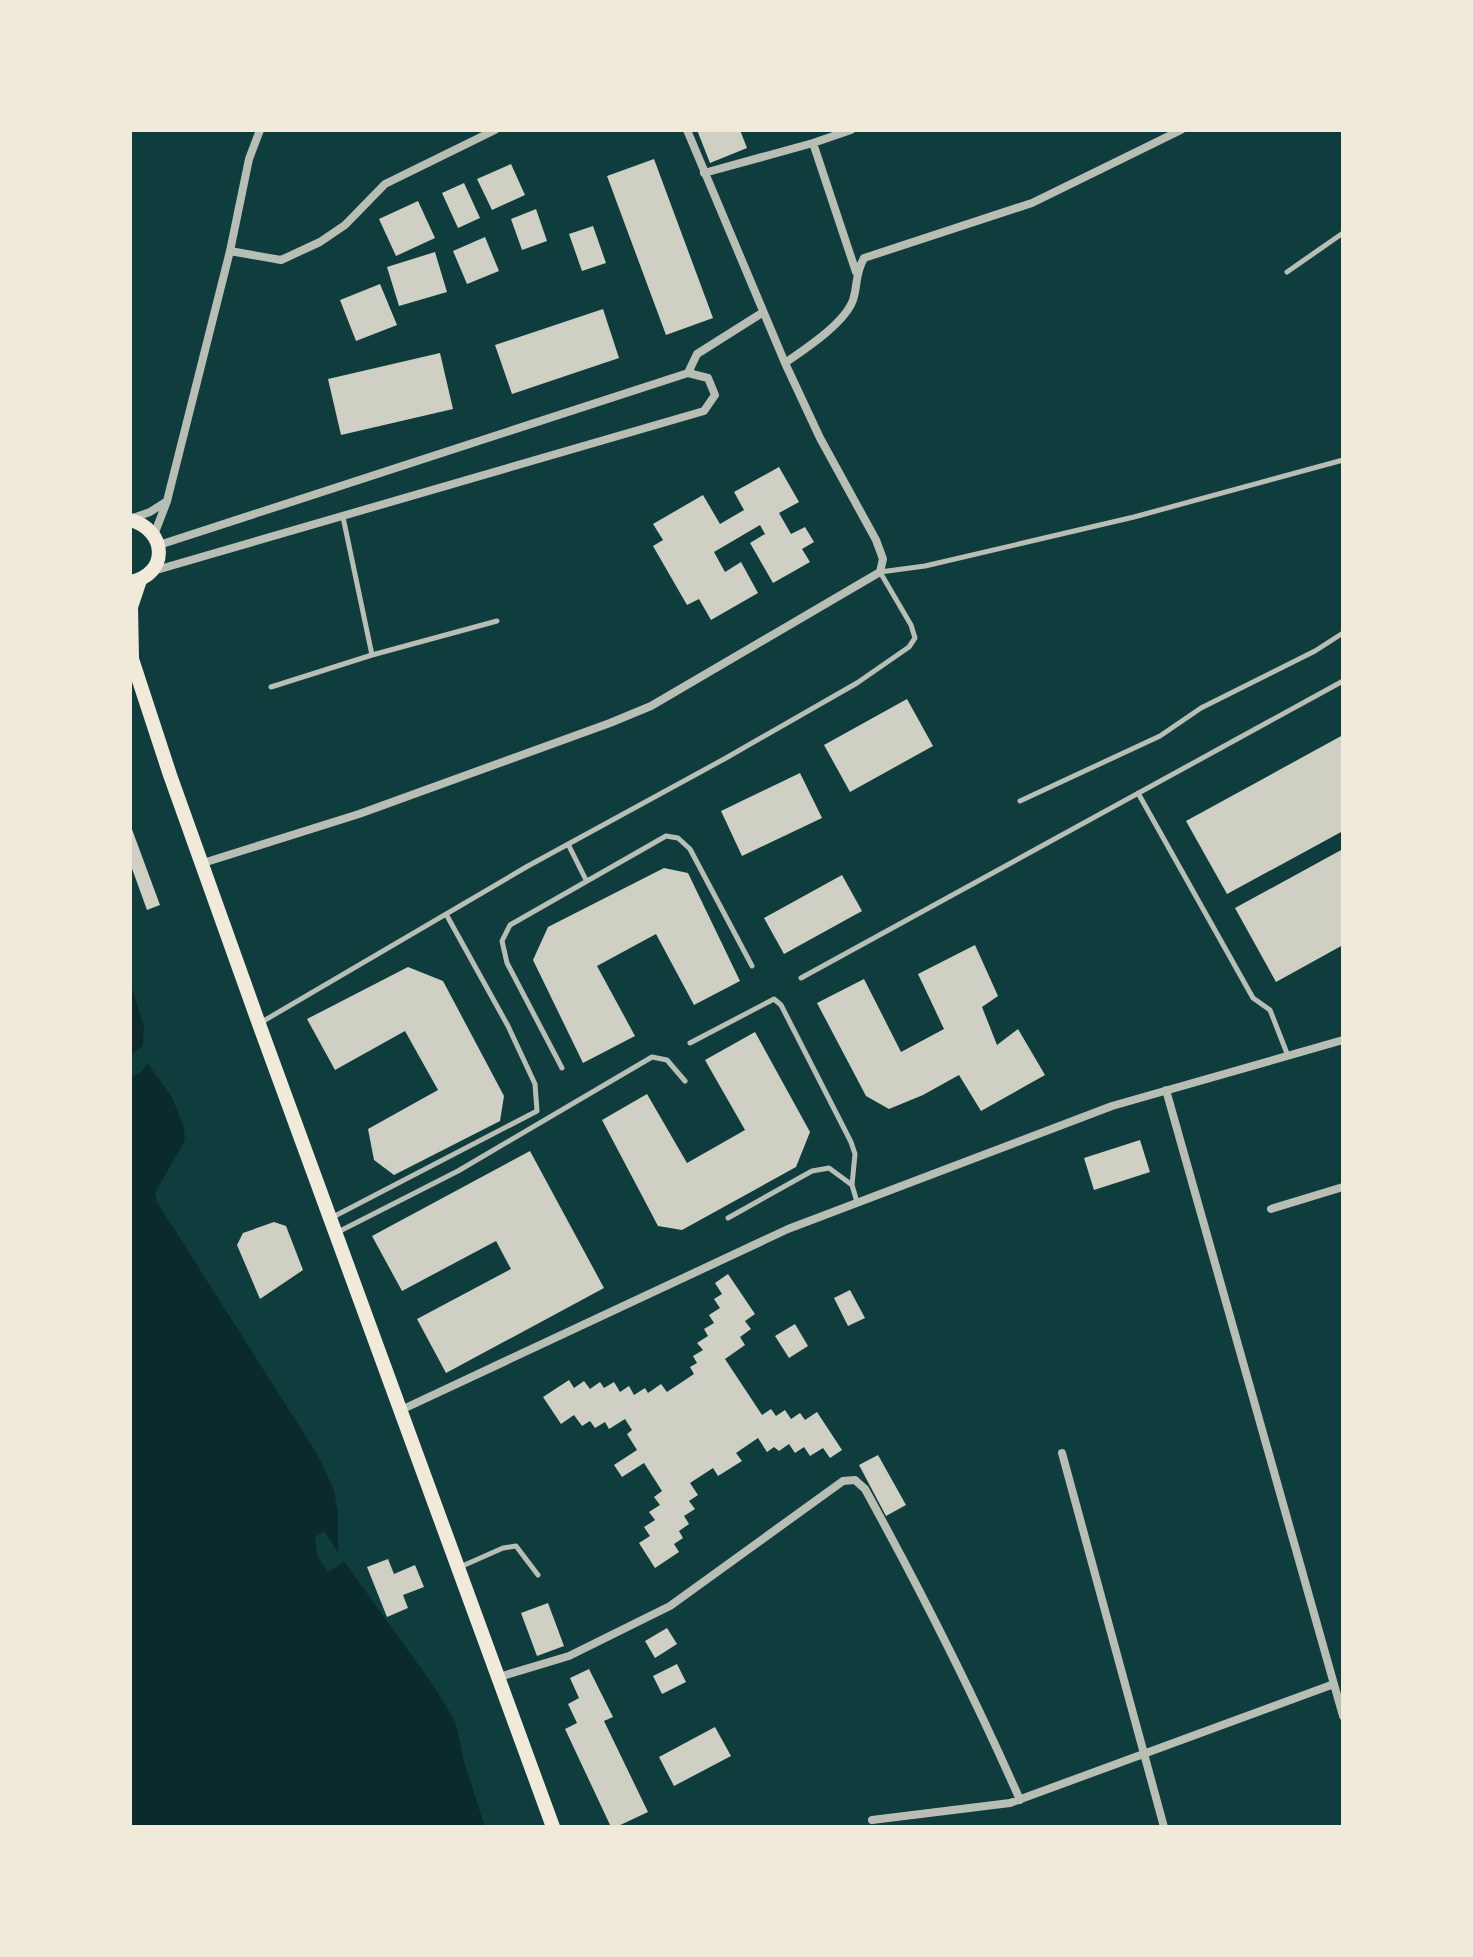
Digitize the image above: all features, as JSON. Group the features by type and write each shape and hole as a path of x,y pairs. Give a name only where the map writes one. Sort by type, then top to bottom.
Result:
{"main road":[{"path":"130,520 144,524 156,540 159,558 141,578 131,607 131,656 259,1024 553,1827"}],"street":[{"path":"156,540 230,251 249,159 260,130"},
{"path":"230,251 281,260 320,242 345,225 385,184 495,130"},
{"path":"203,863 359,814 637,712 880,572 883,559 876,540 820,438 785,363 687,130"},
{"path":"704,173 851,130"},
{"path":"785,363 823,337 852,302 856,272 864,258 1032,203 1181,130"},
{"path":"813,143 856,272"},
{"path":"688,373 697,354 762,313"},
{"path":"141,578 704,411 715,395 708,378 688,373 156,540"},
{"path":"130,520 167,501"},
{"path":"401,1410 788,1229 995,1153 1112,1106 1343,1040"},
{"path":"1166,1090 1343,1716"},
{"path":"1271,1209 1343,1187"},
{"path":"1062,1453 1164,1827"},
{"path":"499,1677 569,1656 670,1606 843,1481 855,1480 865,1489 927,1601 975,1697 1020,1800"},
{"path":"872,1820 1010,1803 1334,1684"}],"lane":[{"path":"1287,272 1343,233"},
{"path":"259,1024 568,844 857,683 909,647 915,638 911,625 880,572 925,566 1134,517 1343,460"},
{"path":"343,516 372,655"},
{"path":"271,687 372,655 497,621"},
{"path":"1020,801 1160,736 1201,708 1315,651 1343,633"},
{"path":"801,978 1343,681"},
{"path":"1138,793 1253,998 1270,1010 1288,1056"},
{"path":"562,1068 507,963 502,941 510,925 666,836 678,838 690,849 752,966"},
{"path":"568,844 586,880"},
{"path":"334,1225 537,1111 535,1084 508,1026 446,914"},
{"path":"690,1043 774,999 781,1005 851,1142 855,1154 852,1185 857,1202"},
{"path":"334,1225 458,1171 652,1057 667,1060 685,1081"},
{"path":"728,1218 812,1171 829,1168 852,1185"},
{"path":"459,1568 503,1548 516,1546 538,1575"}],"water":[{"path":"130,982 144,1027 142,1052 172,1097 184,1128 185,1140 155,1193 157,1202 317,1454 334,1490 338,1514 338,1553 433,1685 455,1721 485,1827 130,1827"}],"pier":[{"path":"143,1046 148,1063 130,1078 130,1055"},
{"path":"324,1531 344,1562 328,1572 317,1555 315,1537"}],"building":[{"path":"697,130 740,130 747,148 710,163"},
{"path":"654,159 713,318 666,335 607,176"},
{"path":"511,164 525,195 492,210 477,179"},
{"path":"464,183 480,218 458,228 442,193"},
{"path":"418,201 435,238 396,256 379,219"},
{"path":"536,209 547,241 522,250 511,219"},
{"path":"593,226 606,263 582,271 569,234"},
{"path":"485,237 499,271 467,284 453,251"},
{"path":"435,252 447,292 399,306 387,267"},
{"path":"380,284 397,325 356,341 340,300"},
{"path":"603,309 619,358 512,394 495,345"},
{"path":"440,353 453,409 341,435 328,379"},
{"path":"779,467 799,502 779,513 791,534 805,527 814,542 802,549 810,562 773,583 750,543 765,534 760,525 714,552 725,572 741,562 758,593 711,620 699,599 687,605 653,546 663,540 653,524 703,495 720,524 744,510 734,492"},
{"path":"907,699 933,746 850,792 824,745"},
{"path":"1343,735 1343,831 1227,894 1186,821"},
{"path":"800,773 822,818 742,856 721,811"},
{"path":"130,824 160,905 147,910 130,863"},
{"path":"1343,849 1343,945 1276,982 1235,908"},
{"path":"664,868 688,873 740,981 694,1005 656,934 597,966 635,1036 583,1063 533,960 548,927"},
{"path":"842,875 862,911 784,954 764,918"},
{"path":"975,945 998,996 982,1007 997,1045 1018,1029 1045,1075 981,1111 959,1075 889,1109 866,1096 817,1003 864,979 901,1052 944,1029 918,974"},
{"path":"408,967 443,981 504,1096 500,1121 394,1175 374,1160 368,1129 438,1090 405,1031 335,1070 307,1019"},
{"path":"755,1032 810,1132 796,1167 682,1230 658,1226 602,1120 647,1094 687,1163 745,1130 705,1060"},
{"path":"1140,1140 1150,1172 1094,1190 1084,1158"},
{"path":"530,1151 604,1288 446,1373 417,1319 511,1269 496,1241 402,1291 372,1236"},
{"path":"274,1222 286,1226 303,1270 260,1299 237,1245 243,1233"},
{"path":"728,1274 755,1314 745,1321 751,1329 740,1337 745,1345 725,1359 762,1415 771,1409 776,1416 785,1410 791,1419 800,1413 805,1420 817,1412 842,1450 830,1458 823,1448 810,1456 804,1447 795,1453 789,1444 779,1451 774,1447 767,1452 758,1438 736,1453 742,1461 718,1476 713,1468 690,1483 698,1495 689,1501 695,1509 684,1516 689,1524 679,1531 683,1538 674,1544 679,1552 655,1568 639,1543 650,1536 644,1527 655,1520 649,1512 660,1505 654,1497 662,1491 644,1463 622,1477 614,1465 637,1450 627,1434 632,1430 625,1419 609,1429 605,1422 595,1428 590,1421 582,1426 574,1415 561,1424 543,1397 569,1380 574,1388 584,1381 590,1389 600,1382 604,1388 614,1382 620,1392 629,1386 634,1395 645,1388 648,1393 661,1384 667,1392 694,1374 690,1367 697,1363 693,1356 703,1350 697,1343 708,1336 704,1329 714,1323 709,1315 720,1308 714,1299 722,1294 715,1283"},
{"path":"850,1290 865,1318 848,1326 834,1298"},
{"path":"795,1324 808,1346 789,1358 775,1336"},
{"path":"878,1455 906,1505 886,1516 859,1465"},
{"path":"388,1559 394,1574 415,1565 424,1587 403,1595 408,1608 387,1617 367,1567"},
{"path":"548,1603 564,1646 537,1656 521,1613"},
{"path":"667,1628 677,1644 655,1658 645,1641"},
{"path":"677,1664 686,1682 662,1694 653,1676"},
{"path":"589,1669 613,1717 604,1721 648,1812 616,1827 611,1827 565,1729 577,1723 568,1704 579,1698 570,1678"},
{"path":"715,1727 731,1756 674,1786 659,1757"}]}
